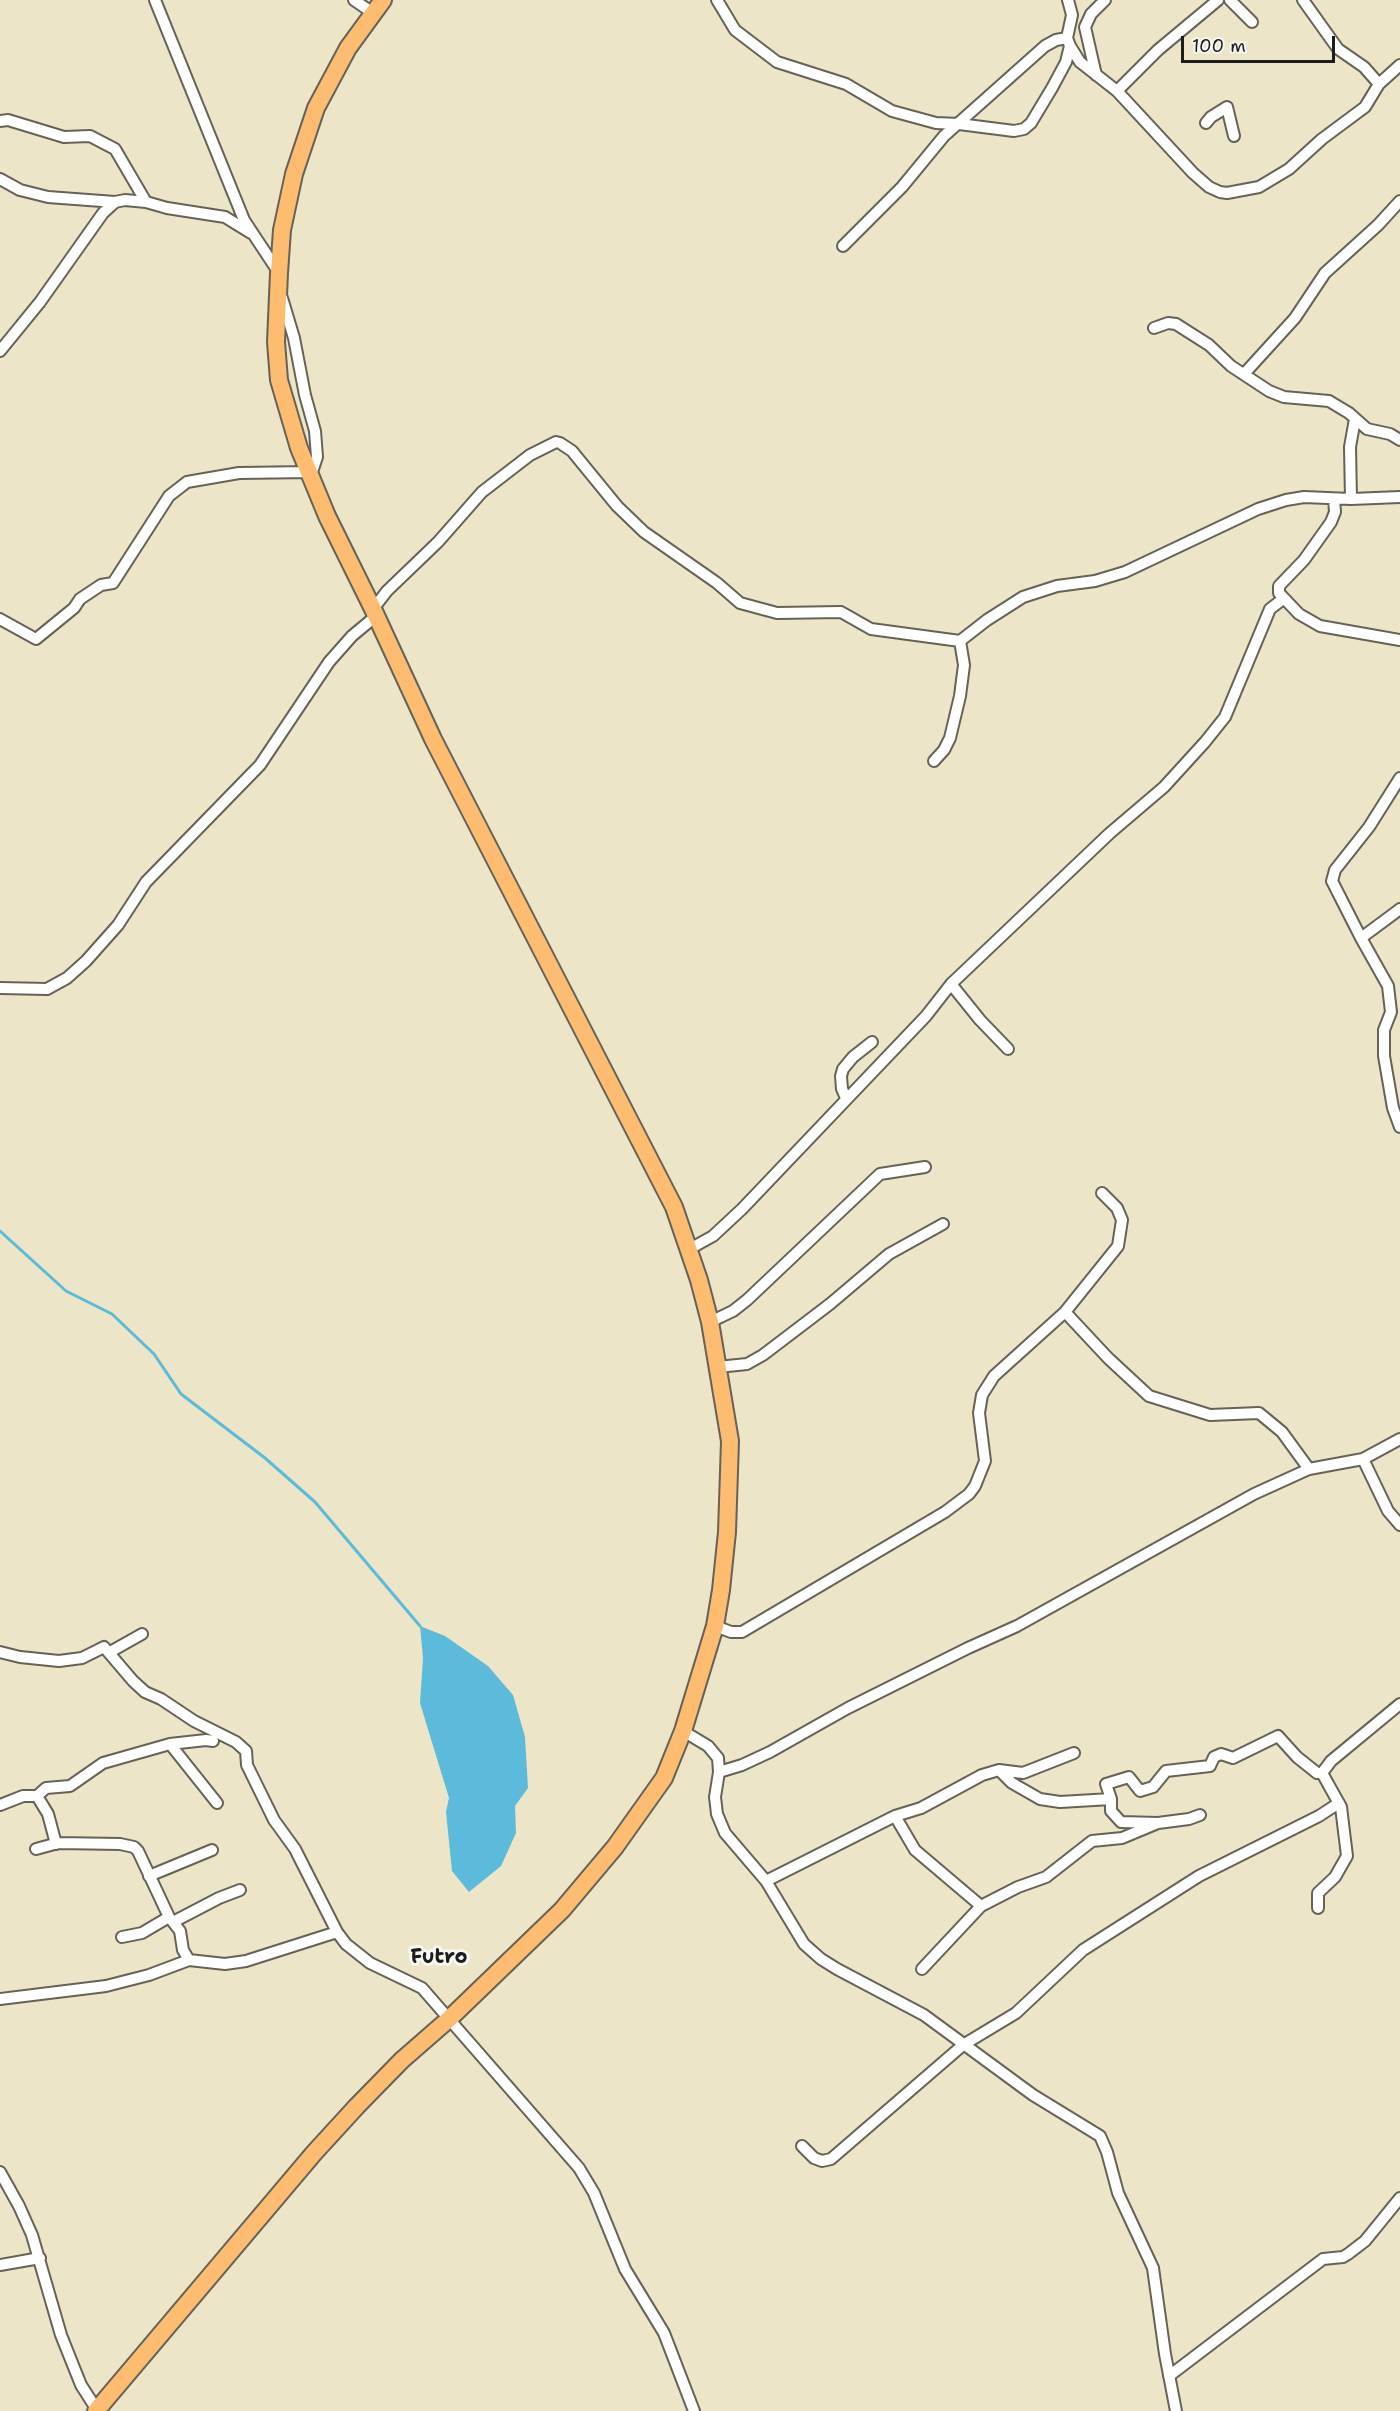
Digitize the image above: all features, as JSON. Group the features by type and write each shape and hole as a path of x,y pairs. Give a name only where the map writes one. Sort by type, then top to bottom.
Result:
{"main road":[{"path":"97,2411 350,2114 402,2060 449,2019 562,1910 615,1847 664,1778 684,1731 715,1626 727,1532 730,1442 718,1367 699,1280 674,1207 433,739 327,516 299,448 279,380 276,342 278,280 282,230 290,191 316,108 348,48 378,6"}],"street":[{"path":"154,0 251,233 278,280"},
{"path":"354,0 378,6"},
{"path":"717,0 726,19 735,30 777,62 846,84 892,111 929,122 1014,131 1026,128 1060,75 1068,57 1072,15 1068,0"},
{"path":"1096,75 1085,27 1092,14 1106,0"},
{"path":"1117,91 1158,50 1218,0"},
{"path":"1230,0 1252,22"},
{"path":"1302,0 1338,49 1364,67 1379,84"},
{"path":"843,246 893,197 934,147 1041,49 1056,40 1069,42"},
{"path":"1069,42 1080,62 1117,91 1193,173 1214,190 1227,193 1259,187 1289,169 1322,139 1365,107 1379,84 1400,64"},
{"path":"1206,123 1227,107 1234,136"},
{"path":"0,121 8,120 64,137 90,136 115,150 146,202"},
{"path":"0,179 20,190 48,197 146,202 167,208 225,217 251,233"},
{"path":"1244,374 1295,318 1325,273 1378,225 1400,201"},
{"path":"0,351 40,302 103,213 114,202"},
{"path":"1154,328 1171,322 1184,327 1209,345 1230,366 1275,394 1293,399 1329,401 1372,431 1388,434 1400,441"},
{"path":"1351,499 1350,447 1355,419"},
{"path":"0,988 47,988 68,978 86,962 118,925 146,882 260,765 329,662 375,613 387,591 438,542 482,492 530,455 556,442 569,448 616,506 644,532 717,583 740,603 777,614 841,612 871,629 960,642 1000,611 1036,591 1095,581 1125,573 1161,558 1229,522 1286,500 1312,496 1334,499 1400,497"},
{"path":"0,619 36,639 74,608 80,598 101,585 113,583 169,496 187,482 239,473 310,473"},
{"path":"1334,499 1335,512 1330,522 1304,560 1279,587 1279,593 1302,617 1320,626 1400,640"},
{"path":"687,1247 695,1246 721,1229 926,1016 951,984 1110,833 1164,787 1206,742 1226,717 1270,609 1283,598"},
{"path":"933,761 944,750 950,738 960,696 964,664 960,642"},
{"path":"1400,778 1369,827 1335,870 1332,881 1388,986 1391,1012 1384,1030 1384,1056 1391,1098 1400,1127"},
{"path":"1361,938 1400,909"},
{"path":"951,984 980,1020 1008,1049"},
{"path":"846,1098 841,1083 843,1069 853,1057 872,1042"},
{"path":"710,1322 733,1311 747,1300 880,1174 925,1167"},
{"path":"715,1626 731,1632 742,1632 945,1512 969,1494 975,1486 985,1461 979,1413 982,1395 994,1376 1065,1312 1118,1246 1122,1220 1117,1208 1102,1193"},
{"path":"718,1367 747,1364 762,1355 838,1298 889,1254 943,1224"},
{"path":"1065,1312 1108,1358 1149,1396 1210,1415 1259,1413 1282,1432 1310,1469"},
{"path":"719,1772 742,1765 770,1752 848,1708 937,1665 968,1647 1017,1626 1219,1512 1284,1479 1310,1469 1363,1459 1400,1440"},
{"path":"1363,1459 1388,1511 1400,1526"},
{"path":"110,1652 142,1634"},
{"path":"0,1652 20,1657 59,1661 82,1658 104,1647 124,1672 145,1692 161,1699 194,1721 236,1742 246,1750 247,1765 269,1810 295,1849 337,1932 346,1944 370,1963 422,1988 579,2168 594,2193 625,2269 664,2333 693,2411"},
{"path":"1322,1773 1340,1754 1400,1704"},
{"path":"684,1731 708,1746 718,1758 719,1772 715,1797 719,1820 736,1847 766,1881 804,1944 821,1959 924,2014 1055,2110 1100,2136 1104,2142 1118,2193 1153,2268 1176,2411"},
{"path":"1200,1815 1189,1819 1158,1823 1121,1822 1111,1811 1111,1799 1106,1784 1129,1777 1140,1791 1152,1787 1166,1771 1210,1766 1214,1757 1221,1754 1233,1758 1278,1736 1297,1757 1317,1773 1322,1773"},
{"path":"0,1805 23,1796 37,1796 46,1788 70,1786 103,1762 170,1744 213,1741"},
{"path":"170,1744 217,1803"},
{"path":"766,1881 895,1816 921,1808 982,1774 999,1770 1023,1773 1074,1753"},
{"path":"999,1770 1012,1783 1040,1799 1059,1802 1111,1799"},
{"path":"1318,1908 1318,1893 1335,1877 1347,1856 1339,1803 1322,1773"},
{"path":"37,1796 48,1814 56,1844"},
{"path":"802,2146 814,2158 822,2161 831,2159 963,2044 1016,2013 1083,1950 1199,1876 1310,1821 1339,1803"},
{"path":"895,1816 915,1850 981,1906"},
{"path":"922,1969 981,1906 1018,1887 1046,1877 1092,1841 1122,1838 1158,1823"},
{"path":"36,1849 56,1844 86,1843 134,1847 171,1919 180,1931 183,1950 189,1960"},
{"path":"149,1876 212,1850"},
{"path":"122,1937 142,1933 240,1890"},
{"path":"0,2000 106,1986 149,1975 189,1960 225,1964 246,1961 337,1932"},
{"path":"0,2172 19,2206 40,2258 61,2335 81,2385 97,2411"},
{"path":"1169,2376 1323,2259 1343,2257 1365,2241 1400,2198"},
{"path":"0,2265 40,2258"}],"water":[{"path":"420,1626 445,1636 488,1666 513,1695 525,1737 528,1788 515,1806 516,1833 501,1866 469,1892 452,1871 446,1812 449,1798 420,1703 423,1658"}],"waterway":[{"path":"0,1231 66,1291 112,1314 154,1354 181,1394 265,1458 315,1502 420,1626"}],"district":[{"name":"Futro","path":"439,1958"}]}
